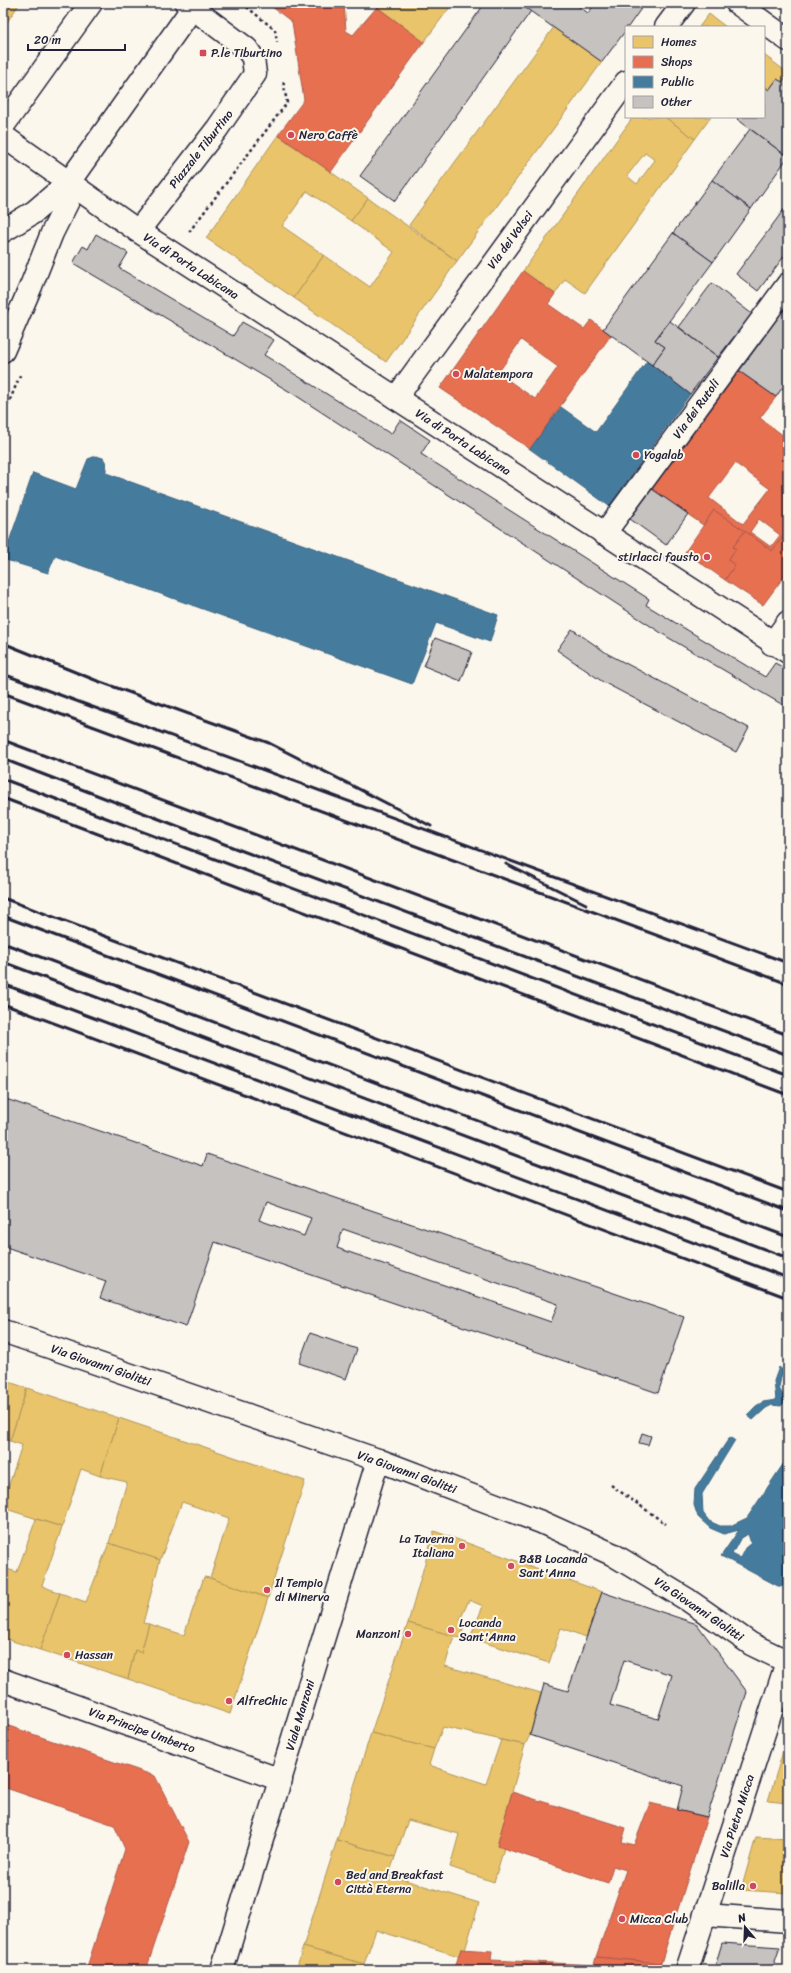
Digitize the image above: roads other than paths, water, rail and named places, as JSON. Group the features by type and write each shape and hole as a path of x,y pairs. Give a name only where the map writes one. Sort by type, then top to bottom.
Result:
{"street":[{"path":"3,126 91,3"},
{"path":"667,26 684,3"},
{"path":"737,3 788,40"},
{"name":"Piazzale Tiburtino","path":"3,231 34,212 69,182 192,5 247,49 253,58 255,74 217,129 138,231"},
{"name":"Via dei Volsci","path":"396,398 625,83"},
{"path":"3,136 138,231"},
{"path":"3,351 52,233 68,201 69,182"},
{"name":"Via di Porta Labicana","path":"138,231 780,648"},
{"name":"Via dei Rutoli","path":"604,534 788,284"},
{"path":"780,648 788,622"},
{"name":"Via Giovanni Giolitti","path":"3,1331 378,1460 541,1522 612,1554 688,1600 751,1644 787,1662"},
{"name":"Viale Manzoni","path":"222,1970 378,1460"},
{"name":"Via Pietro Micca","path":"688,1970 787,1662"},
{"name":"Via Principe Umberto","path":"3,1680 281,1780"},
{"path":"705,1914 788,1921"}],"railway":[{"path":"3,643 95,680 269,743 431,826"},
{"path":"3,674 788,963"},
{"path":"3,693 788,984"},
{"path":"3,740 788,1035"},
{"path":"3,759 240,850 788,1055"},
{"path":"3,779 788,1075"},
{"path":"3,798 788,1095"},
{"path":"506,864 586,904"},
{"path":"3,898 788,1192"},
{"path":"3,916 788,1211"},
{"path":"3,943 788,1237"},
{"path":"3,962 788,1258"},
{"path":"3,984 788,1278"},
{"path":"3,1004 788,1298"}],"place":[{"name":"P.le Tiburtino","path":"203,53"},
{"name":"Nero Caffè","path":"291,135"},
{"name":"Malatempora","path":"456,374"},
{"name":"Yogalab","path":"636,455"},
{"name":"stirlacci fausto","path":"707,557"},
{"name":"La Taverna Italiana","path":"462,1546"},
{"name":"B&B Locanda Sant'Anna","path":"511,1566"},
{"name":"Il Tempio di Minerva","path":"267,1590"},
{"name":"Locanda Sant'Anna","path":"451,1630"},
{"name":"Manzoni","path":"408,1634"},
{"name":"Hassan","path":"67,1655"},
{"name":"AlfreChic","path":"229,1701"},
{"name":"Bed and Breakfast Città Eterna","path":"338,1882"},
{"name":"Balilla","path":"753,1886"},
{"name":"Micca Club","path":"622,1919"}]}
